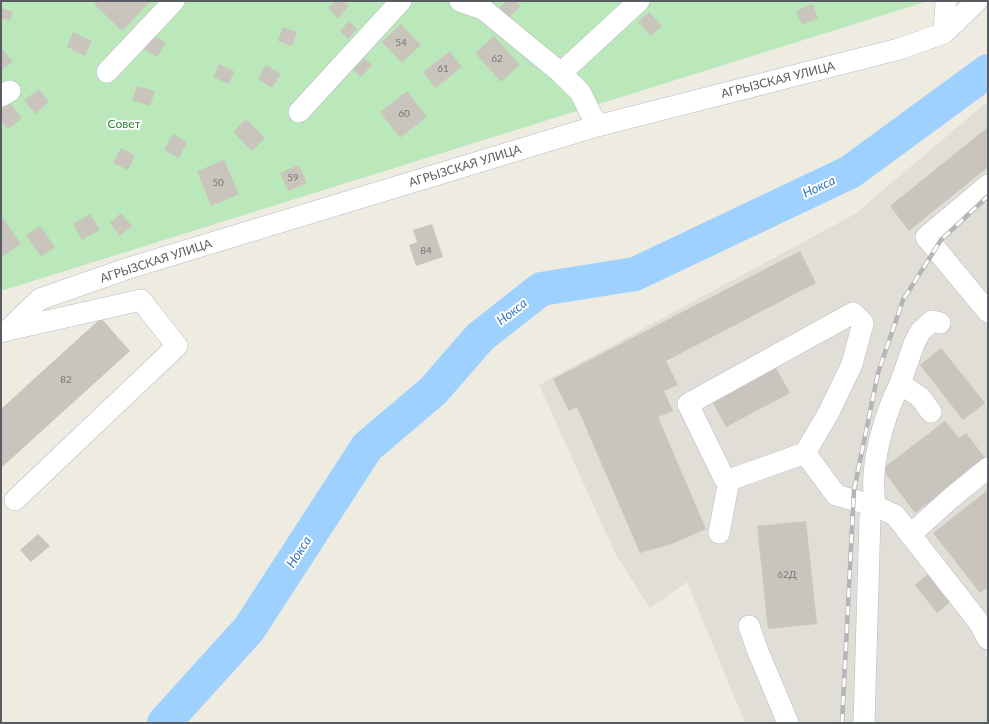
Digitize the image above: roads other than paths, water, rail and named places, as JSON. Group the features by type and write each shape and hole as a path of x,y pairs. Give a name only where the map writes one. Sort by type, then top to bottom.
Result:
{"street":[{"path":"107,72 174,1"},
{"path":"299,112 401,1"},
{"path":"460,1 483,9 561,73 580,92 597,126"},
{"path":"561,73 639,1"},
{"path":"944,33 946,1"},
{"path":"944,33 977,1"},
{"name":"АГРЫЗСКАЯ УЛИЦА","path":"4,331 40,299 129,268 597,126 899,50 944,33"},
{"path":"988,185 926,237 988,312"},
{"path":"4,331 141,300 176,346 15,500"},
{"path":"853,313 862,323 852,364 805,453 729,480 724,478 688,404 853,313"},
{"path":"864,723 870,518 874,506 874,474 882,431 894,395 900,384 914,344 920,332 932,321 940,323"},
{"path":"900,384 920,397 931,412"},
{"path":"805,453 836,495 874,506 895,515 978,620 988,639"},
{"path":"910,535 950,498 988,468"},
{"path":"719,533 729,480"},
{"path":"749,626 788,723"}],"waterway":[{"name":"Нокса","path":"164,723 249,629 367,447 433,391 480,337 541,289 635,274 850,172 988,71"}],"railway":[{"path":"842,723 854,490 878,373 903,300 941,240 988,196"}],"park label":[{"name":"Совет","path":"124,124"}]}
